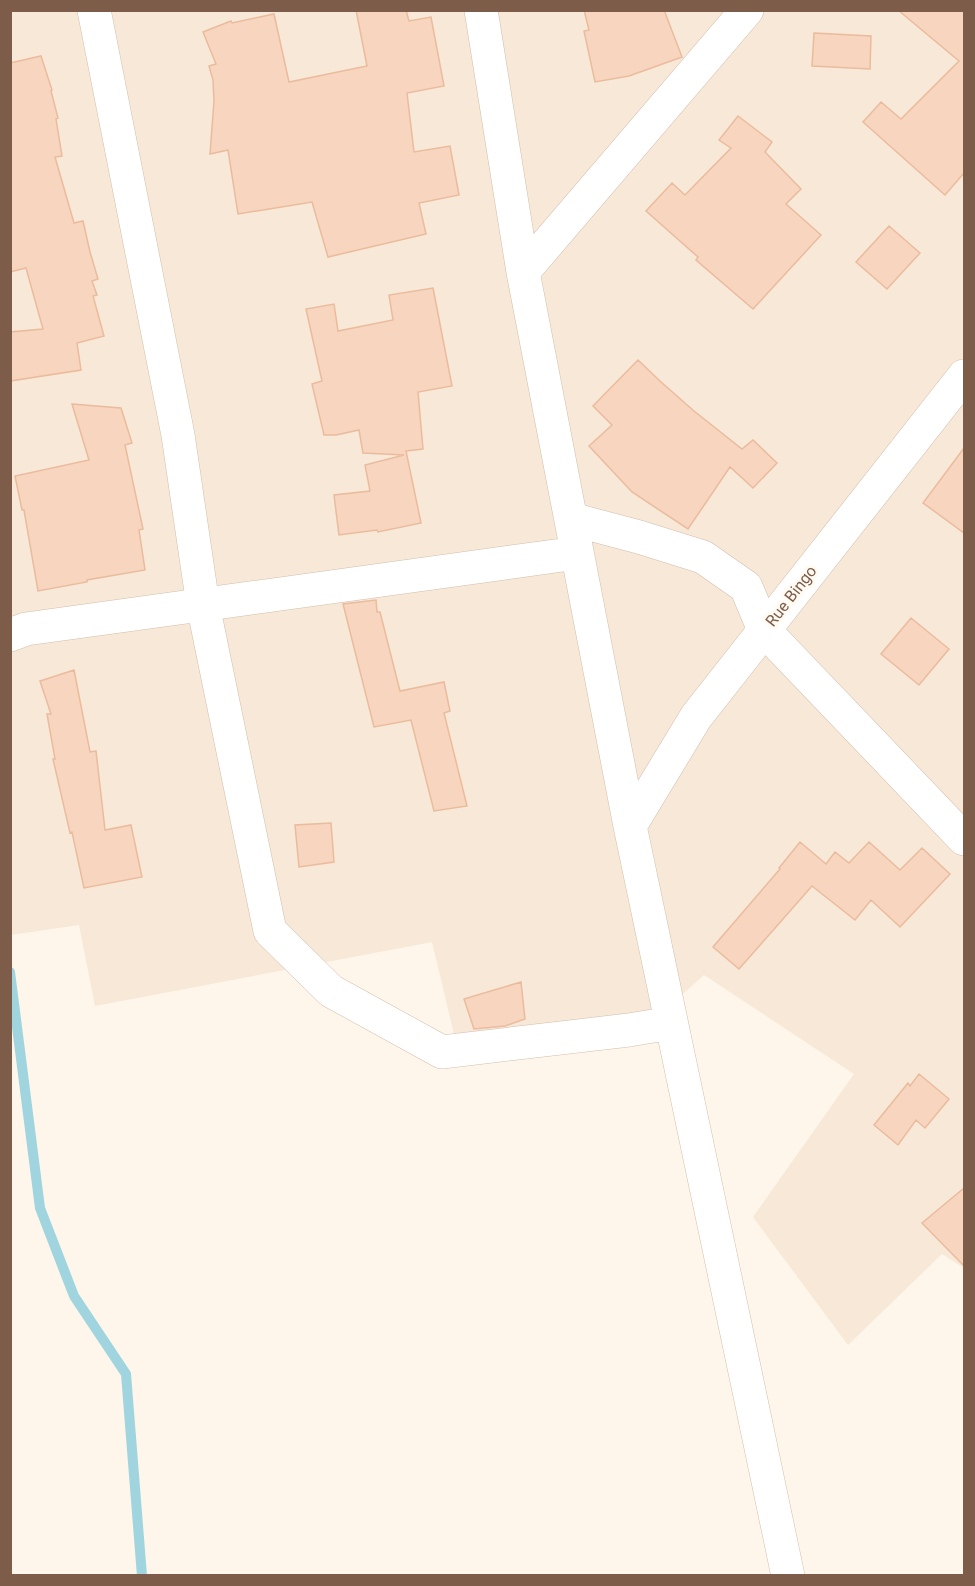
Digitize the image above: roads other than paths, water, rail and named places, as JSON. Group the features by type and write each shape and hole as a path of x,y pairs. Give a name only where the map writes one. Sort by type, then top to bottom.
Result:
{"street":[{"path":"94,10 178,435 203,604 270,931 331,991 442,1052 671,1023"},
{"path":"481,10 523,272 630,826 788,1575"},
{"path":"523,272 747,10"},
{"name":"Rue Bingo","path":"630,826 696,717 964,376"},
{"path":"571,519 704,557 746,587 764,630 964,839"},
{"path":"10,634 26,629 577,553"}],"waterway":[{"path":"10,972 40,1208 74,1296 126,1374 142,1576"}]}
